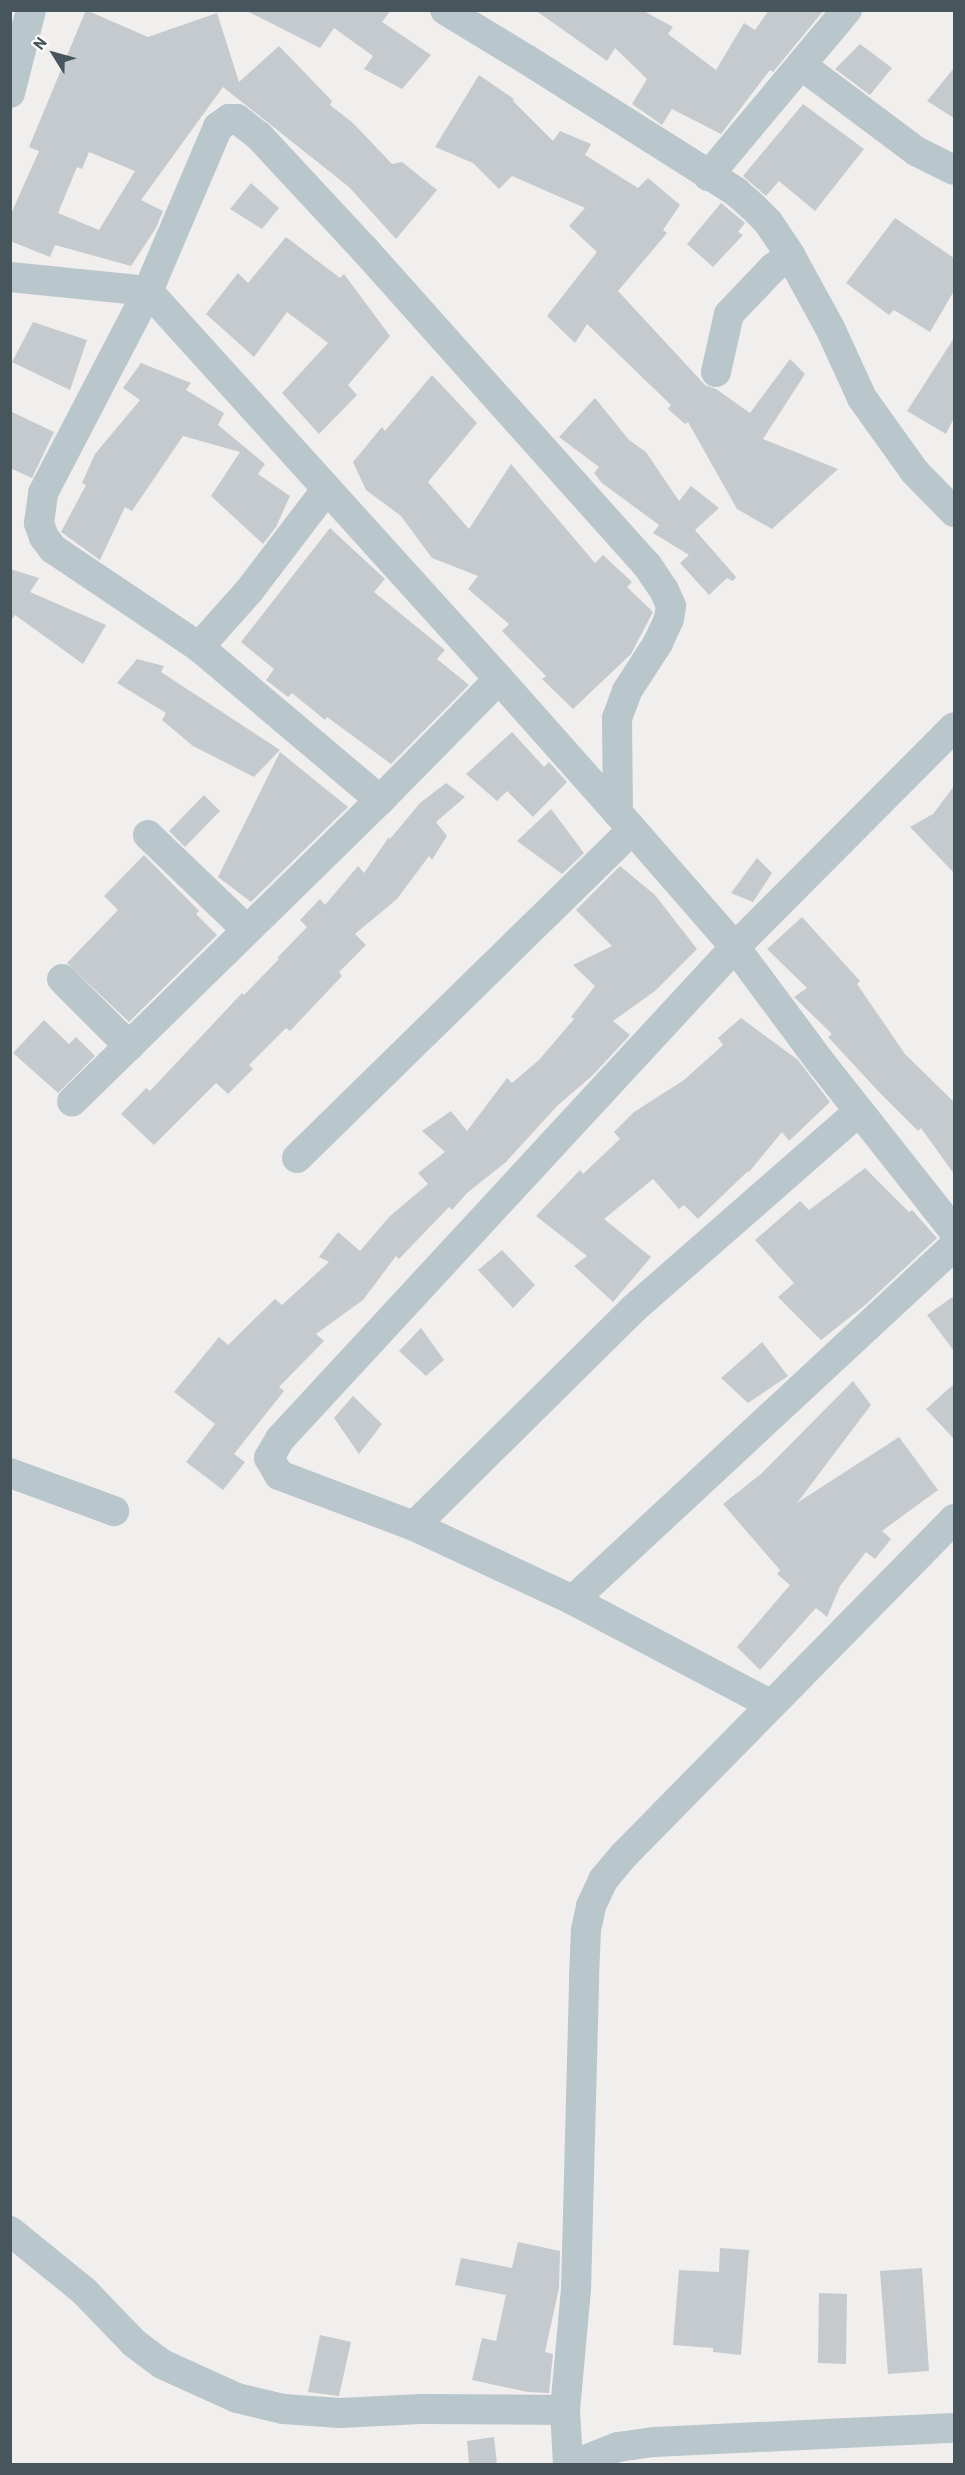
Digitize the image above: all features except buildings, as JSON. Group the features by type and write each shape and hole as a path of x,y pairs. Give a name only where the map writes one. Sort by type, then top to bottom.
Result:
{"street":[{"path":"10,93 31,10"},
{"path":"445,10 736,192 753,207 768,222 790,255 830,328 862,398 915,472 954,512"},
{"path":"708,176 847,10"},
{"path":"801,65 916,151 954,170"},
{"path":"297,1158 625,822 617,718 627,691 658,643 669,619 671,606 664,590 647,565 365,250 259,136 237,119 229,119 218,127 148,291 43,493 39,523 44,537 53,549 199,647 380,800"},
{"path":"716,372 729,314 773,268 790,255"},
{"path":"10,276 148,291 499,679 735,948 954,1231"},
{"path":"199,647 249,591 326,490"},
{"path":"72,1102 380,800 499,679"},
{"path":"770,1704 573,1600 414,1526 279,1475 269,1458 280,1439 735,948 954,727"},
{"path":"148,835 247,930"},
{"path":"62,979 129,1046"},
{"path":"414,1526 632,1310 859,1111"},
{"path":"573,1600 954,1246"},
{"path":"10,1473 114,1511"},
{"path":"568,2464 565,2410 576,2290 584,1977 586,1930 591,1906 603,1880 624,1855 954,1519"},
{"path":"10,2231 76,2284 134,2343 162,2364 237,2398 283,2409 340,2413 421,2409 565,2410"},
{"path":"575,2464 618,2447 654,2442 954,2428"}]}
